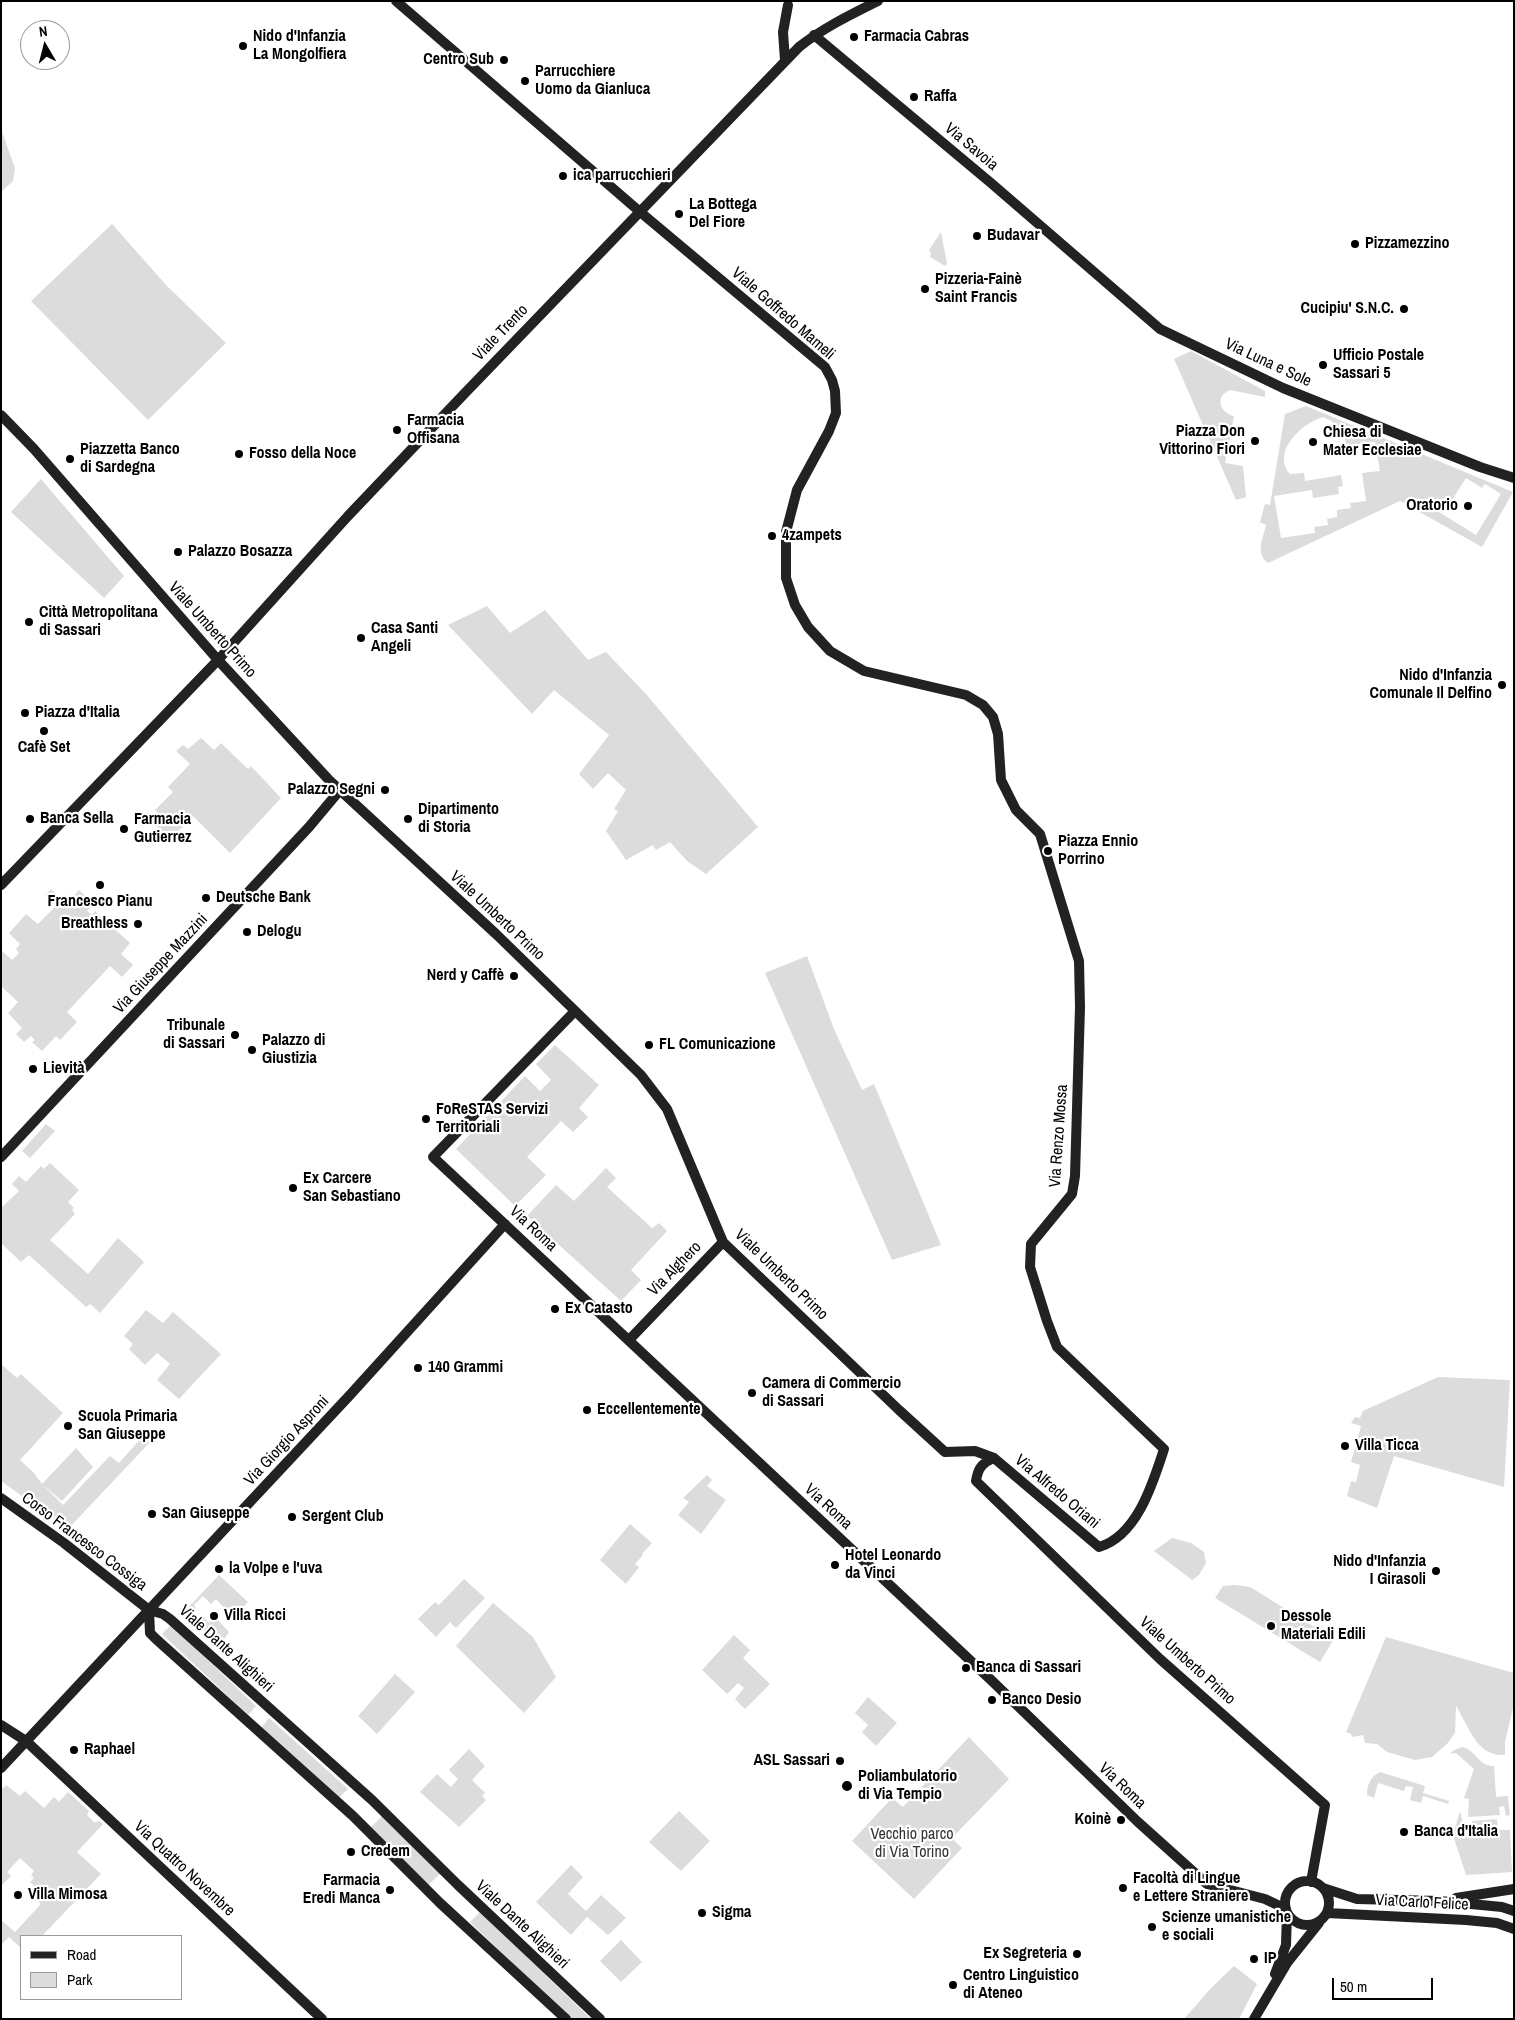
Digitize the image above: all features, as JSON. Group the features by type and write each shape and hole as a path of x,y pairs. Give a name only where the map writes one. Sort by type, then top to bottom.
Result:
{"main road":[{"name":"Viale Goffredo Mameli","path":"396,1 639,211 825,367 832,380 837,402 836,414 829,431 797,490 786,532 786,578 795,604 808,627 830,651 864,671 966,695 983,705 992,717 998,734 1001,780 1016,810 1040,834 1056,884"},
{"name":"Viale Trento","path":"1,885 218,660 365,498 785,60 814,35 878,1"},
{"path":"785,60 783,32 788,5"},
{"name":"Via Savoia","path":"814,35 985,178 1107,284"},
{"name":"Via Luna e Sole","path":"1107,284 1160,328 1267,381 1480,467 1514,478"},
{"name":"Viale Umberto Primo","path":"1,415 34,449 218,660 340,790 496,934 641,1076 666,1109 723,1242 945,1452"},
{"name":"Via Giuseppe Mazzini","path":"1,1157 309,827 340,790"},
{"name":"Via Renzo Mossa","path":"1056,884 1079,961 1080,1007 1075,1176 1072,1194 1031,1244 1030,1267 1046,1321 1057,1347 1164,1449"},
{"name":"Via Roma","path":"576,1011 433,1157 990,1679 1138,1822 1207,1884 1265,1899 1286,1911"},
{"name":"Via Giorgio Asproni","path":"1,1768 350,1395 505,1224"},
{"name":"Via Alghero","path":"629,1340 723,1242"},
{"name":"Via Alfredo Oriani","path":"945,1452 974,1451 994,1458 1099,1547 1112,1543 1122,1534 1146,1501 1164,1449"},
{"name":"Via Alfredo Oriani","path":"976,1481 978,1470 983,1462 994,1458"},
{"name":"Viale Umberto Primo","path":"976,1481 1160,1659 1325,1805 1311,1882"},
{"name":"Corso Francesco Cossiga","path":"1,1498 64,1542 149,1610"},
{"path":"149,1610 150,1633 156,1639 353,1816 440,1903 566,2019"},
{"name":"Viale Dante Alighieri","path":"149,1610 163,1614 170,1619 372,1800 458,1885 600,2019"},
{"name":"Via Quattro Novembre","path":"1,1725 26,1741 322,2019"},
{"path":"1266,1997 1286,1945 1288,1931 1285,1899 1292,1887 1304,1881 1357,1900 1440,1901 1514,1890"},
{"path":"1254,2019 1287,1963 1324,1916 1329,1900 1323,1888"},
{"name":"Via Carlo Felice","path":"1440,1901 1502,1907 1514,1911"},
{"path":"1286,1911 1290,1918 1302,1925 1316,1924 1324,1916"},
{"name":"Via Carlo Felice","path":"1324,1916 1466,1920 1497,1923 1514,1929"}],"green space":[{"path":"1,129 15,168 13,181 1,192"},
{"path":"112,224 167,286 226,343 148,420 31,301"},
{"path":"941,232 947,264 945,266 930,257 931,253 929,250"},
{"path":"1191,351 1265,391 1265,397 1230,390 1225,393 1221,401 1225,412 1234,416 1225,463 1243,466 1246,497 1236,500 1174,359"},
{"path":"1306,406 1513,492 1482,547 1400,501 1268,563 1264,559 1261,550 1266,525 1260,522 1265,504 1270,505 1285,414","holes":["1323,417 1332,421 1335,435 1340,434 1345,439 1347,455 1357,453 1356,444 1375,442 1380,471 1362,473 1366,501 1350,503 1351,508 1337,510 1337,517 1327,519 1328,525 1314,527 1315,533 1281,538 1274,496 1312,490 1313,498 1339,494 1338,487 1343,486 1341,475 1305,481 1304,473 1290,474 1285,465 1284,457 1291,440 1306,425","1466,478 1482,488 1485,484 1501,494 1476,535 1439,512 1448,498 1452,500"]},
{"path":"41,479 124,576 104,598 11,512"},
{"path":"487,606 510,633 545,610 588,660 606,652 646,694 758,827 706,874 687,861 670,842 656,850 653,845 626,860 606,831 618,811 614,809 626,790 608,773 593,789 579,774 609,735 554,690 532,714 448,625"},
{"path":"201,738 214,750 221,743 248,769 251,766 281,798 230,853 193,816 169,841 157,827 159,824 154,819 159,814 155,810 173,792 168,787 190,764 176,751 183,745 188,749"},
{"path":"51,889 63,900 69,894 73,897 79,890 94,904 87,911 92,915 95,911 130,943 121,954 133,965 122,977 110,966 67,1012 77,1022 60,1040 56,1036 42,1051 32,1042 35,1040 31,1036 24,1042 16,1034 22,1028 8,1013 18,1002 1,986 1,950 12,960 19,953 16,949 20,944 9,933 26,914 38,924 56,906 45,895"},
{"path":"807,956 834,1029 862,1090 874,1084 941,1245 892,1260 765,973"},
{"path":"555,1045 599,1085 579,1108 588,1117 573,1132 561,1121 527,1157 546,1175 515,1206 456,1149 525,1076 540,1091 551,1080 536,1064"},
{"path":"46,1124 55,1131 30,1158 22,1151"},
{"path":"50,1163 79,1190 68,1202 74,1208 72,1210 75,1214 50,1240 88,1274 118,1238 144,1262 100,1313 90,1304 86,1307 29,1255 21,1262 1,1243 1,1208 19,1191 12,1184 19,1176 26,1182 41,1166 44,1169"},
{"path":"606,1168 616,1178 607,1187 652,1228 659,1223 667,1231 631,1270 641,1280 621,1301 527,1216 556,1185 574,1201"},
{"path":"146,1310 163,1323 173,1312 221,1354 179,1399 157,1380 170,1364 157,1353 145,1365 129,1349 133,1344 124,1336"},
{"path":"1,1364 17,1378 21,1374 63,1413 20,1460 34,1473 42,1484 76,1448 93,1467 62,1501 43,1485 63,1505 110,1456 119,1463 144,1435 151,1441 68,1529 1,1481"},
{"path":"1438,1377 1510,1380 1504,1487 1394,1456 1377,1508 1347,1496 1351,1481 1356,1482 1360,1465 1351,1462 1361,1426 1351,1423 1355,1417 1360,1418 1363,1411"},
{"path":"707,1475 712,1480 707,1486 726,1500 701,1534 678,1515 689,1502 683,1498"},
{"path":"630,1524 652,1543 635,1564 639,1567 626,1584 600,1560"},
{"path":"1172,1538 1191,1543 1204,1552 1206,1563 1199,1575 1192,1580 1154,1551"},
{"path":"219,1575 248,1602 235,1615 228,1608 226,1610 216,1599 211,1604 203,1596 194,1605 196,1608 190,1613 199,1623 204,1618 209,1623 215,1617 229,1632 220,1645 184,1612"},
{"path":"464,1579 485,1598 456,1628 450,1622 436,1637 418,1619 435,1602 439,1605"},
{"path":"1223,1586 1250,1587 1334,1639 1320,1662 1215,1598"},
{"path":"493,1603 533,1637 556,1677 524,1713 456,1646"},
{"path":"171,1625 256,1706 248,1715 162,1634"},
{"path":"734,1635 750,1650 743,1658 770,1684 745,1709 735,1699 744,1688 738,1683 727,1694 702,1670"},
{"path":"1386,1637 1514,1673 1514,1704 1505,1742 1505,1755 1495,1754 1480,1746 1474,1739 1456,1706 1455,1733 1447,1744 1432,1757 1415,1760 1387,1752 1377,1744 1365,1743 1363,1735 1352,1737 1351,1734 1346,1732"},
{"path":"395,1674 415,1692 377,1734 358,1716"},
{"path":"868,1697 897,1723 876,1746 862,1732 868,1725 855,1713"},
{"path":"269,1718 348,1789 338,1799 260,1729"},
{"name":"Vecchio parco di Via Torino","path":"969,1737 1009,1779 952,1838 962,1848 914,1899 852,1841 892,1798 903,1807"},
{"path":"1462,1747 1471,1751 1484,1764 1494,1766 1496,1797 1508,1796 1510,1815 1506,1816 1504,1806 1499,1807 1500,1815 1468,1817 1469,1799 1464,1798 1474,1769 1456,1753 1450,1754"},
{"path":"469,1749 485,1766 472,1780 485,1793 482,1796 486,1800 459,1827 420,1792 437,1774 451,1787 458,1779 449,1770"},
{"path":"1380,1772 1425,1786 1423,1793 1449,1801 1448,1804 1423,1796 1421,1803 1410,1800 1413,1787 1406,1786 1404,1791 1378,1783 1374,1798 1367,1795 1370,1782"},
{"path":"6,1785 20,1796 25,1791 44,1808 54,1797 59,1802 68,1792 89,1811 87,1815 94,1822 100,1821 103,1824 77,1852 101,1874 43,1935 20,1935 20,1947 9,1937 1,1945 1,1920 15,1932 41,1904 34,1897 37,1894 32,1889 35,1887 30,1882 34,1878 31,1875 34,1871 20,1858 7,1872 11,1876 1,1886 1,1790"},
{"path":"679,1811 710,1841 681,1871 649,1842"},
{"path":"1460,1811 1465,1833 1473,1832 1472,1821 1497,1819 1498,1830 1510,1830 1512,1872 1466,1875 1453,1835"},
{"path":"382,1816 440,1874 428,1885 371,1827"},
{"path":"571,1865 583,1877 568,1894 586,1911 601,1895 626,1918 608,1935 587,1917 571,1935 536,1902"},
{"path":"480,1912 591,2019 570,2019 470,1922"},
{"path":"621,1940 642,1962 621,1982 600,1961"},
{"path":"1234,1966 1257,1984 1239,2019 1184,2019 1211,1988"}],"place":[{"name":"Farmacia Cabras","path":"854,37"},
{"name":"Nido d'Infanzia La Mongolfiera","path":"243,46"},
{"name":"Centro Sub","path":"504,60"},
{"name":"Parrucchiere Uomo da Gianluca","path":"525,81"},
{"name":"Raffa","path":"914,97"},
{"name":"ica parrucchieri","path":"563,176"},
{"name":"La Bottega Del Fiore","path":"679,214"},
{"name":"Budavar","path":"977,236"},
{"name":"Pizzamezzino","path":"1355,244"},
{"name":"Pizzeria-Fainè Saint Francis","path":"925,289"},
{"name":"Cucipiu' S.N.C.","path":"1404,309"},
{"name":"Ufficio Postale Sassari 5","path":"1323,365"},
{"name":"Farmacia Offisana","path":"397,430"},
{"name":"Piazza Don Vittorino Fiori","path":"1255,441"},
{"name":"Chiesa di Mater Ecclesiae","path":"1313,442"},
{"name":"Fosso della Noce","path":"239,454"},
{"name":"Piazzetta Banco di Sardegna","path":"70,459"},
{"name":"Oratorio","path":"1468,506"},
{"name":"4zampets","path":"772,536"},
{"name":"Palazzo Bosazza","path":"178,552"},
{"name":"Città Metropolitana di Sassari","path":"29,622"},
{"name":"Casa Santi Angeli","path":"361,638"},
{"name":"Nido d'Infanzia Comunale Il Delfino","path":"1502,685"},
{"name":"Piazza d'Italia","path":"25,713"},
{"name":"Cafè Set","path":"44,731"},
{"name":"Palazzo Segni","path":"385,790"},
{"name":"Banca Sella","path":"30,819"},
{"name":"Dipartimento di Storia","path":"408,819"},
{"name":"Farmacia Gutierrez","path":"124,829"},
{"name":"Piazza Ennio Porrino","path":"1048,851"},
{"name":"Francesco Pianu","path":"100,885"},
{"name":"Deutsche Bank","path":"206,898"},
{"name":"Breathless","path":"138,924"},
{"name":"Delogu","path":"247,932"},
{"name":"Nerd y Caffè","path":"514,976"},
{"name":"Tribunale di Sassari","path":"235,1035"},
{"name":"FL Comunicazione","path":"649,1045"},
{"name":"Palazzo di Giustizia","path":"252,1050"},
{"name":"Lievità","path":"33,1069"},
{"name":"FoReSTAS Servizi Territoriali","path":"426,1119"},
{"name":"Ex Carcere San Sebastiano","path":"293,1188"},
{"name":"Ex Catasto","path":"555,1309"},
{"name":"140 Grammi","path":"418,1368"},
{"name":"Camera di Commercio di Sassari","path":"752,1393"},
{"name":"Eccellentemente","path":"587,1410"},
{"name":"Scuola Primaria San Giuseppe","path":"68,1426"},
{"name":"Villa Ticca","path":"1345,1446"},
{"name":"San Giuseppe","path":"152,1514"},
{"name":"Sergent Club","path":"292,1517"},
{"name":"Hotel Leonardo da Vinci","path":"835,1565"},
{"name":"la Volpe e l'uva","path":"219,1569"},
{"name":"Nido d'Infanzia I Girasoli","path":"1436,1571"},
{"name":"Villa Ricci","path":"214,1616"},
{"name":"Dessole Materiali Edili","path":"1271,1626"},
{"name":"Banca di Sassari","path":"966,1668"},
{"name":"Banco Desio","path":"992,1700"},
{"name":"Raphael","path":"74,1750"},
{"name":"ASL Sassari","path":"840,1761"},
{"name":"Poliambulatorio di Via Tempio","path":"847,1786"},
{"name":"Koinè","path":"1121,1820"},
{"name":"Banca d'Italia","path":"1404,1832"},
{"name":"Credem","path":"351,1852"},
{"name":"Facoltà di Lingue e Lettere Straniere","path":"1123,1888"},
{"name":"Farmacia Eredi Manca","path":"390,1890"},
{"name":"Villa Mimosa","path":"18,1895"},
{"name":"Sigma","path":"702,1913"},
{"name":"Scienze umanistiche e sociali","path":"1152,1927"},
{"name":"Ex Segreteria","path":"1077,1954"},
{"name":"IP","path":"1254,1959"},
{"name":"Centro Linguistico di Ateneo","path":"953,1985"}]}
